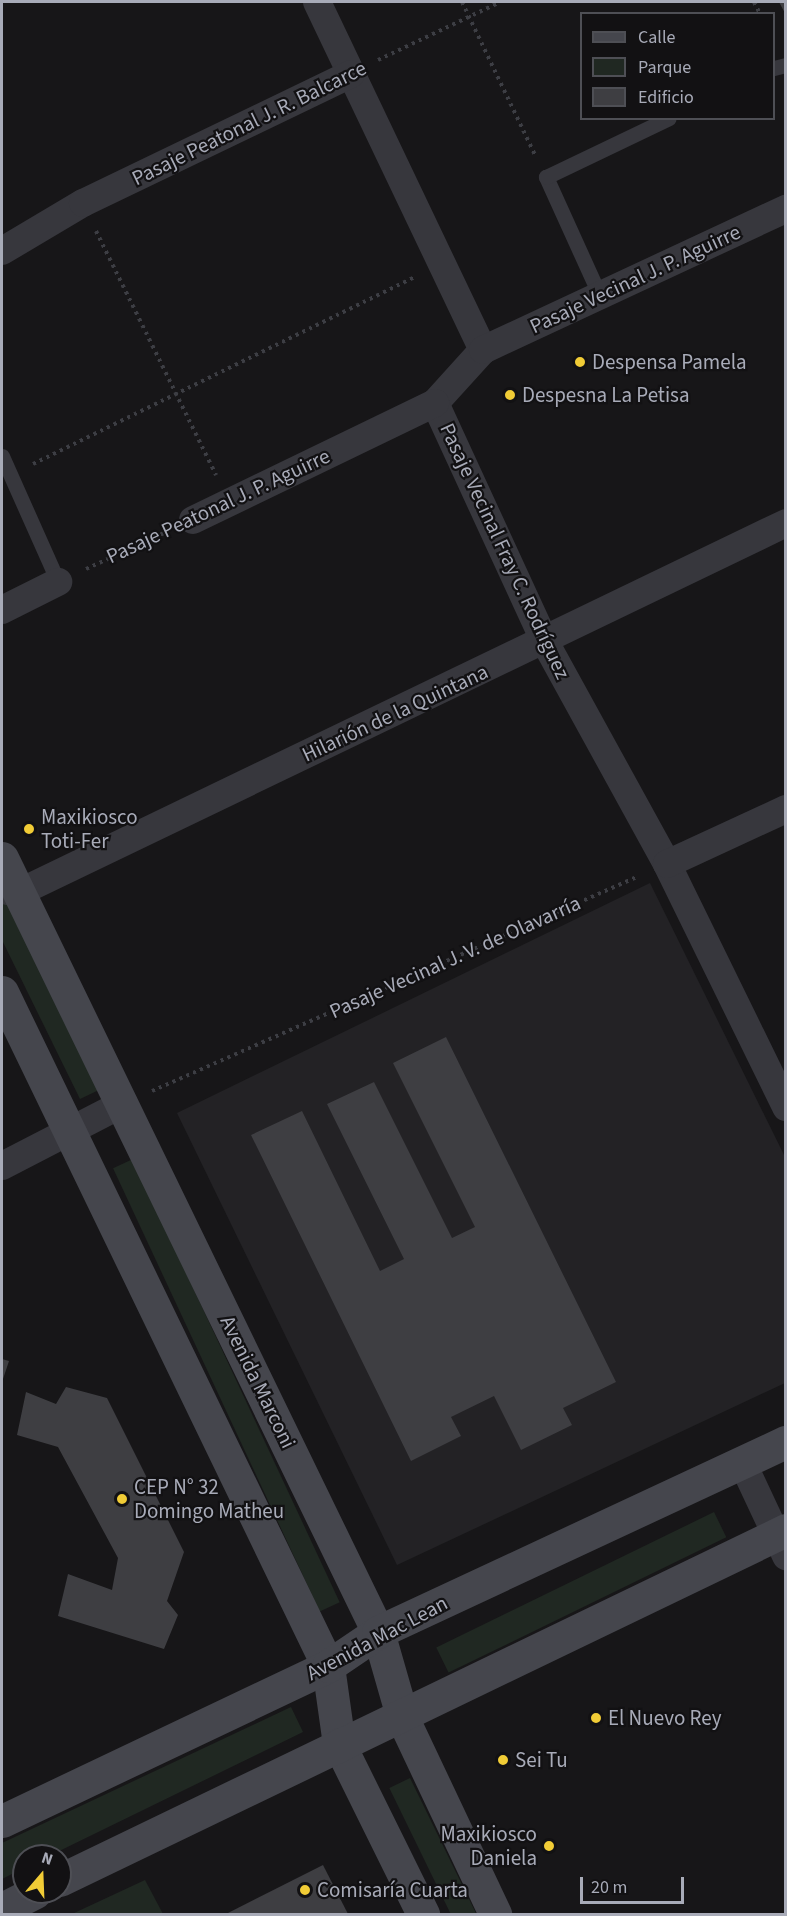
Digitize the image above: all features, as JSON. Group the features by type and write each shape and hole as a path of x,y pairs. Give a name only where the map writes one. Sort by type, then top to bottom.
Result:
{"main road":[{"name":"Avenida Marconi","path":"2,858 10,892 124,1103 378,1632 404,1719 495,1914"},
{"path":"2,992 72,1131 328,1666 339,1744 423,1914"},
{"name":"Avenida Mac Lean","path":"2,1821 328,1666 378,1632 786,1442"},
{"path":"72,1874 339,1744 404,1719 782,1540"}],"street":[{"path":"317,2 483,350"},
{"name":"Pasaje Peatonal J. R. Balcarce","path":"2,251 83,203 351,74"},
{"name":"Pasaje Vecinal J. P. Aguirre","path":"483,350 786,208"},
{"name":"Pasaje Vecinal Fray C. Rodríguez","path":"483,350 435,403 545,642 667,864 786,1107"},
{"name":"Pasaje Peatonal J. P. Aguirre","path":"193,520 435,403"},
{"name":"Hilarión de la Quintana","path":"10,892 545,642 786,523"},
{"path":"2,610 58,582"},
{"path":"667,864 786,809"},
{"path":"2,1166 124,1103"},
{"path":"743,1464 782,1540"}],"lane":[{"path":"600,296 546,177 665,120"},
{"path":"2,456 58,582"}],"path":[{"path":"462,2 546,177"},
{"name":"Pasaje Peatonal J. R. Balcarce","path":"351,74 500,2"},
{"path":"83,203 229,502"},
{"path":"11,475 442,264"},
{"name":"Pasaje Peatonal J. P. Aguirre","path":"58,582 193,520"},
{"name":"Pasaje Vecinal J. V. de Olavarría","path":"124,1103 667,864"}],"shaded area":[{"path":"650,883 785,1157 785,1383 397,1565 177,1113"}],"green space":[{"path":"8,901 101,1089 80,1099 2,940 2,904"},
{"path":"133,1159 340,1602 320,1611 113,1168"},
{"path":"714,1512 726,1537 449,1673 436,1647"},
{"path":"291,1707 303,1732 72,1845 12,1844 12,1874 2,1879 2,1843"},
{"path":"410,1778 476,1914 451,1914 389,1788"},
{"path":"145,1880 163,1914 72,1914"}],"building":[{"path":"779,2 786,2 786,15"},
{"path":"446,1037 616,1382 563,1408 572,1425 521,1450 494,1396 451,1417 461,1436 411,1461 251,1135 302,1111 380,1271 404,1259 327,1104 374,1082 452,1238 475,1227 393,1063"},
{"path":"2,1359 9,1361 2,1382"},
{"name":"CEP N° 32 Domingo Matheu","path":"66,1387 107,1398 184,1552 167,1601 178,1615 164,1649 58,1616 68,1574 112,1590 118,1558 58,1447 17,1435 26,1392 56,1404"},
{"name":"Comisaría Cuarta","path":"323,1865 348,1914 226,1914"}],"place":[{"name":"Despensa Pamela","path":"580,362"},
{"name":"Despesna La Petisa","path":"510,395"},
{"name":"Maxikiosco Toti-Fer","path":"29,829"},
{"name":"CEP N° 32 Domingo Matheu","path":"122,1499"},
{"name":"El Nuevo Rey","path":"596,1718"},
{"name":"Sei Tu","path":"503,1760"},
{"name":"Maxikiosco Daniela","path":"549,1846"},
{"name":"Comisaría Cuarta","path":"305,1890"}]}
